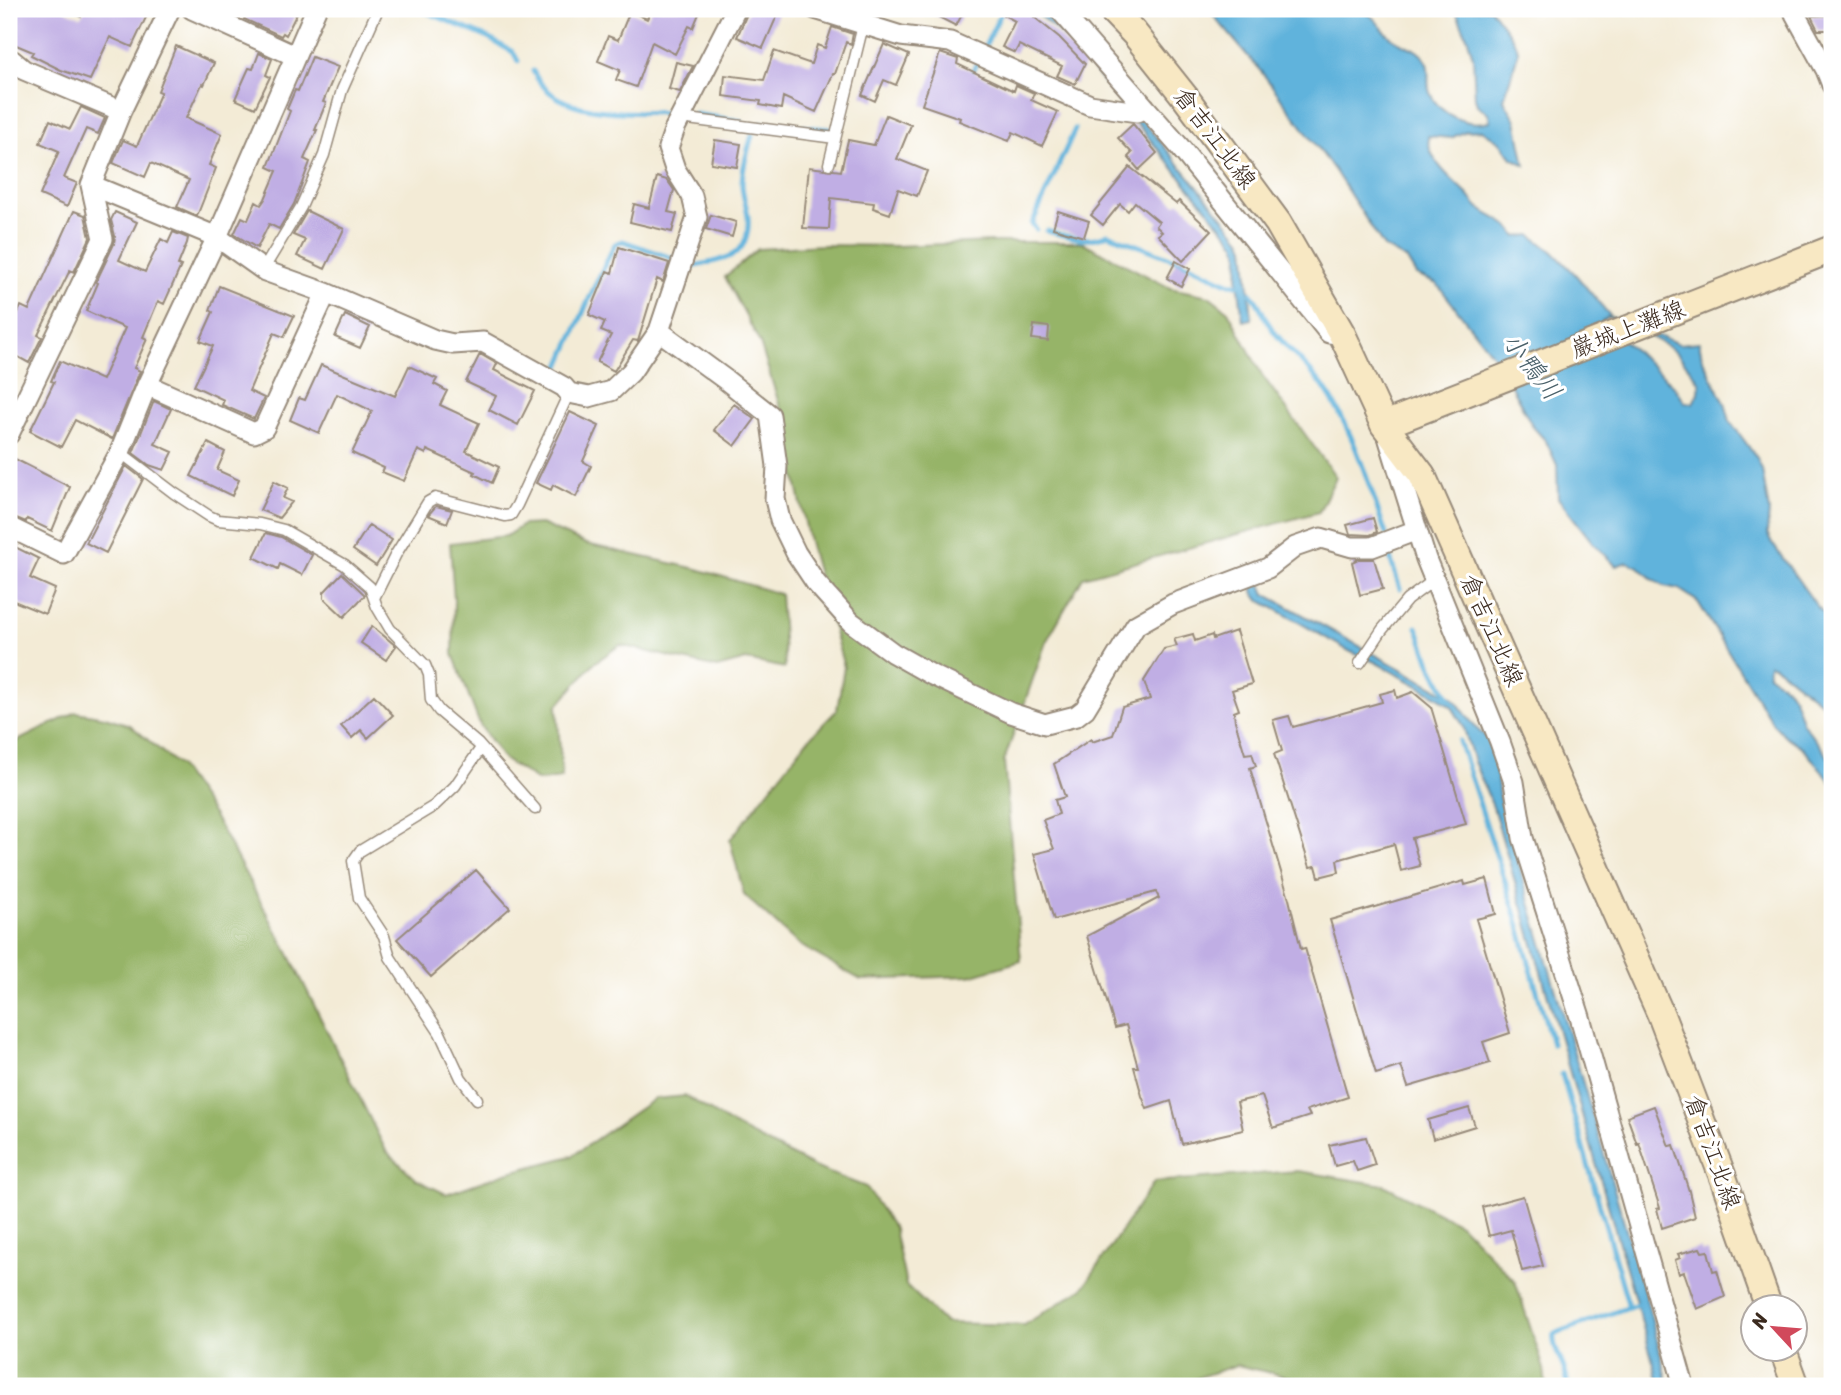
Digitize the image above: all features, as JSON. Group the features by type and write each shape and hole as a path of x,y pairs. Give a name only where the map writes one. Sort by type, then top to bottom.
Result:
{"main road":[{"name":"倉吉江北線","path":"1111,9 1134,33 1185,97 1278,223 1342,334 1384,425 1422,475 1661,1015 1764,1294"},
{"name":"巌城上灘線","path":"1384,425 1832,249"},
{"path":"1788,1364 1796,1386"}],"street":[{"path":"9,435 103,239 91,185 121,111 170,9"},
{"path":"192,9 295,56"},
{"path":"9,527 64,554 120,452 316,9"},
{"path":"91,185 217,237 263,270 326,293 435,340 453,344 483,342 564,387 569,393 589,397 611,391 631,372 659,331 697,217 692,196 675,169 668,148 680,118 736,9"},
{"path":"815,9 865,17 901,36 950,42 1090,105 1137,112 1145,107"},
{"path":"1059,9 1145,107 1329,333 1342,334"},
{"path":"1795,14 1832,85"},
{"path":"12,60 24,70 121,111"},
{"path":"147,386 254,433 264,428 326,293"},
{"path":"659,331 770,415 777,466 775,499 779,520 816,583 851,622 893,653 932,675 1011,713 1045,724 1076,716 1085,709 1130,632 1136,625 1173,604 1268,568 1295,547 1321,538 1352,547 1372,547 1417,530"},
{"path":"1384,425 1434,580 1514,782 1523,838 1580,1017 1684,1386"}],"lane":[{"path":"263,270 301,206 324,155 342,90 378,9"},
{"path":"829,164 865,17"},
{"path":"680,118 835,138"},
{"path":"374,598 396,554 428,502 435,498 510,515 569,393"},
{"path":"120,452 174,494 209,516 218,520 260,524 284,530 345,565 370,587 390,629 425,666 429,675 431,700 439,711 481,748 535,809"},
{"path":"1360,663 1406,600 1434,580"},
{"path":"477,1099 461,1078 440,1033 390,957 384,936 359,898 353,861 360,851 434,806 455,786 481,748"}],"green space":[{"path":"1082,242 1170,288 1209,296 1228,311 1262,375 1336,477 1319,512 1083,577 1046,642 1004,761 1021,961 969,976 861,980 798,944 744,895 730,840 805,743 837,710 844,667 810,546 781,410 760,343 725,277 758,249"},
{"path":"541,524 586,544 697,569 780,594 785,668 746,660 717,668 620,645 593,664 557,706 562,778 538,781 503,759 480,725 453,654 454,600 450,543 506,536 523,525"},
{"path":"76,712 130,725 179,766 214,816 288,952 386,1151 417,1180 446,1194 506,1173 572,1156 654,1099 686,1096 734,1126 814,1167 866,1187 894,1229 906,1285 945,1323 1024,1325 1083,1288 1154,1182 1298,1171 1384,1185 1460,1224 1515,1281 1544,1369 1546,1386 1327,1386 1237,1365 1202,1376 1184,1386 9,1386 9,745"}],"water":[{"path":"1031,9 1040,9 1078,43 1242,240 1252,319 1243,321 1238,280 1239,253 1236,244 1069,41"},
{"name":"小鴨川","path":"1208,9 1363,11 1394,39 1423,56 1427,65 1430,93 1441,108 1464,121 1490,121 1488,113 1477,105 1473,57 1455,9 1491,9 1511,36 1518,51 1504,100 1516,120 1525,165 1512,158 1500,142 1482,130 1466,131 1451,138 1428,136 1432,153 1436,161 1478,207 1504,223 1517,237 1531,235 1553,252 1611,317 1679,344 1699,342 1702,358 1725,403 1730,421 1757,458 1762,470 1769,511 1767,533 1816,605 1832,623 1832,711 1775,666 1769,664 1768,674 1788,689 1803,723 1832,762 1832,783 1803,748 1773,724 1698,602 1679,589 1664,586 1652,579 1639,567 1627,562 1616,566 1593,543 1558,498 1557,465 1546,441 1533,427 1498,362 1437,284 1416,275 1407,260 1384,247 1335,171 1264,75","holes":["1608,317 1660,342 1678,355 1700,383 1693,403 1685,402 1672,384 1602,321"]},
{"path":"1261,584 1265,594 1452,697 1493,745 1490,746 1496,766 1499,797 1647,1301 1669,1386 1660,1386 1493,807 1474,762 1463,725 1452,707 1437,696 1351,652 1258,599 1253,592 1253,586"}],"building":[{"path":"9,9 62,9 81,17 85,9 150,9 132,47 110,37 90,80 61,70 31,55 33,52 9,42"},
{"path":"249,9 299,9 286,35 283,33 281,36 244,19"},
{"path":"652,9 701,9 693,28 689,26 675,54 652,42 636,87 616,80 620,70 598,61 608,36 618,40 630,11 647,19"},
{"path":"749,9 780,9 763,48 737,37"},
{"path":"923,9 965,9 956,26"},
{"path":"992,9 1022,9 1035,15 1034,17 1059,37 1085,64 1075,84 1057,76 1062,66 1019,45 1015,53 1002,47 1015,21"},
{"path":"1832,15 1832,30 1818,30 1811,16"},
{"path":"832,27 853,34 851,44 846,42 835,74 816,112 783,97 781,109 760,105 761,101 723,96 725,75 764,80 774,51 811,64 817,45 825,48"},
{"path":"884,44 909,55 896,85 884,80 875,101 862,95"},
{"path":"176,46 214,63 186,118 222,134 209,165 216,168 197,216 177,207 189,180 151,163 145,177 113,163 123,140 137,146 161,92 158,91"},
{"path":"259,53 272,59 266,75 270,77 255,108 235,99"},
{"path":"940,53 958,59 957,64 1014,91 1016,85 1034,93 1031,100 1058,112 1042,146 1013,132 1009,141 959,121 960,118 922,105"},
{"path":"312,57 338,67 323,102 326,103 317,130 304,159 310,162 294,204 279,229 269,224 257,248 234,234 242,217 248,220 256,202 261,205 265,199 277,171 268,167 290,111 287,109 295,90 298,91"},
{"path":"676,62 693,66 680,92 669,89"},
{"path":"81,107 105,118 98,134 86,129 64,178 77,183 67,207 40,195 59,151 40,143 50,120 70,129"},
{"path":"886,115 911,125 897,159 927,171 917,196 898,189 890,214 873,208 874,203 831,198 829,229 803,228 809,167 841,171 848,140 874,145"},
{"path":"1133,124 1157,153 1139,170 1128,157 1132,153 1118,138"},
{"path":"715,140 741,144 737,167 711,163"},
{"path":"1130,167 1176,204 1179,201 1211,231 1183,261 1158,235 1162,232 1156,226 1159,222 1135,202 1128,211 1120,204 1103,225 1091,215"},
{"path":"657,177 667,180 674,190 668,212 677,214 672,232 630,222 634,204 649,208"},
{"path":"74,211 85,215 90,238 74,272 70,270 38,335 42,337 29,363 9,352 9,332 21,306 29,310"},
{"path":"307,211 344,229 325,269 297,256 305,240 293,235"},
{"path":"1058,211 1089,221 1084,237 1053,228"},
{"path":"115,212 137,222 119,260 145,272 161,239 168,243 173,232 188,238 187,243 178,265 181,266 164,304 158,301 143,337 147,339 134,368 140,371 112,439 75,420 61,447 30,431 54,382 51,381 60,361 102,380 125,328 86,311 114,244 111,220"},
{"path":"711,215 736,222 732,237 706,229"},
{"path":"619,247 669,263 663,282 657,279 638,341 633,340 614,371 597,362 611,335 601,331 605,322 589,315 607,271 612,273"},
{"path":"1176,261 1190,269 1181,286 1167,278"},
{"path":"219,286 294,316 284,337 274,333 249,391 264,398 254,419 222,405 224,400 194,386 213,346 200,341 213,312 210,310"},
{"path":"345,315 370,327 360,348 335,337"},
{"path":"1034,325 1049,327 1048,341 1032,339"},
{"path":"480,354 497,364 494,370 535,391 518,425 489,410 496,396 466,382"},
{"path":"321,365 395,396 409,366 437,379 434,384 447,391 440,405 479,423 466,451 499,467 492,483 474,474 475,472 427,450 426,454 418,450 404,481 382,472 384,468 352,453 372,411 337,394 319,433 290,420 299,398 305,400"},
{"path":"154,401 171,409 155,444 173,452 164,470 149,465 133,453"},
{"path":"734,404 755,419 735,446 714,430"},
{"path":"570,412 599,426 583,461 591,466 576,497 553,485 551,490 536,483"},
{"path":"208,443 225,452 217,470 239,480 232,496 191,476"},
{"path":"15,459 70,487 52,531 27,519 26,522 9,515 9,471"},
{"path":"126,466 143,479 106,553 86,543"},
{"path":"274,481 288,488 283,498 292,502 279,518 260,510"},
{"path":"436,506 452,510 447,523 428,515"},
{"path":"1373,518 1377,532 1370,535 1350,534 1347,525"},
{"path":"369,525 392,540 376,566 353,550"},
{"path":"266,533 281,537 312,555 302,575 280,564 278,569 254,557"},
{"path":"9,541 39,559 30,578 55,589 45,614 9,599"},
{"path":"1358,559 1374,559 1383,589 1360,595 1352,562"},
{"path":"342,573 365,595 344,617 324,598 324,592"},
{"path":"372,626 396,646 386,660 361,643"},
{"path":"1236,631 1252,684 1232,690 1239,710 1234,712 1235,721 1245,754 1252,753 1256,766 1250,768 1301,949 1305,948 1348,1097 1307,1110 1310,1116 1273,1128 1262,1096 1237,1102 1243,1130 1182,1144 1171,1101 1147,1109 1134,1067 1138,1067 1126,1025 1115,1028 1087,936 1159,898 1156,892 1054,920 1034,854 1054,849 1043,820 1059,814 1055,800 1065,797 1054,764 1091,739 1092,742 1113,735 1122,707 1150,699 1144,681 1164,649 1177,646 1174,639 1193,634 1195,641 1212,635 1213,639"},
{"path":"1395,690 1397,698 1413,692 1431,707 1466,824 1412,838 1420,866 1401,871 1394,844 1337,860 1339,872 1319,877 1316,866 1310,867 1274,754 1282,751 1273,720 1289,716 1293,727 1382,702 1380,694"},
{"path":"374,695 393,715 368,738 361,730 352,738 341,726"},
{"path":"476,870 510,908 431,977 397,939"},
{"path":"1487,879 1496,914 1476,919 1510,1033 1483,1042 1490,1063 1408,1087 1401,1066 1376,1074 1330,920 1464,881 1465,885"},
{"path":"1654,1106 1669,1146 1674,1145 1695,1217 1662,1228 1657,1209 1660,1208 1639,1143 1637,1144 1627,1116"},
{"path":"1469,1108 1475,1126 1433,1139 1428,1120"},
{"path":"1366,1137 1375,1165 1357,1171 1353,1161 1335,1166 1329,1145"},
{"path":"1523,1196 1543,1266 1522,1271 1511,1230 1489,1236 1482,1207"},
{"path":"1700,1248 1702,1252 1708,1251 1713,1271 1717,1270 1725,1297 1697,1309 1684,1272 1679,1274 1675,1260 1680,1258 1678,1254"}],"waterway":[{"path":"419,9 486,37 513,52 518,61"},
{"path":"974,69 1003,9"},
{"path":"533,71 544,87 558,98 575,105 614,112 672,113"},
{"path":"694,114 741,121"},
{"path":"761,124 831,129"},
{"path":"1036,229 1032,224 1075,129"},
{"path":"695,266 735,254 745,240 748,217 742,178 752,135"},
{"path":"1047,231 1085,239 1108,234 1230,284 1237,284"},
{"path":"552,373 557,373 615,244 623,241 675,259"},
{"path":"1251,294 1270,326 1323,386 1334,403 1359,457 1386,534"},
{"path":"1387,548 1400,589"},
{"path":"1417,627 1431,665 1449,698"},
{"path":"1459,741 1515,912 1552,1044"},
{"path":"1562,1074 1629,1307"},
{"path":"1568,1386 1555,1346 1554,1334 1640,1303"}]}
